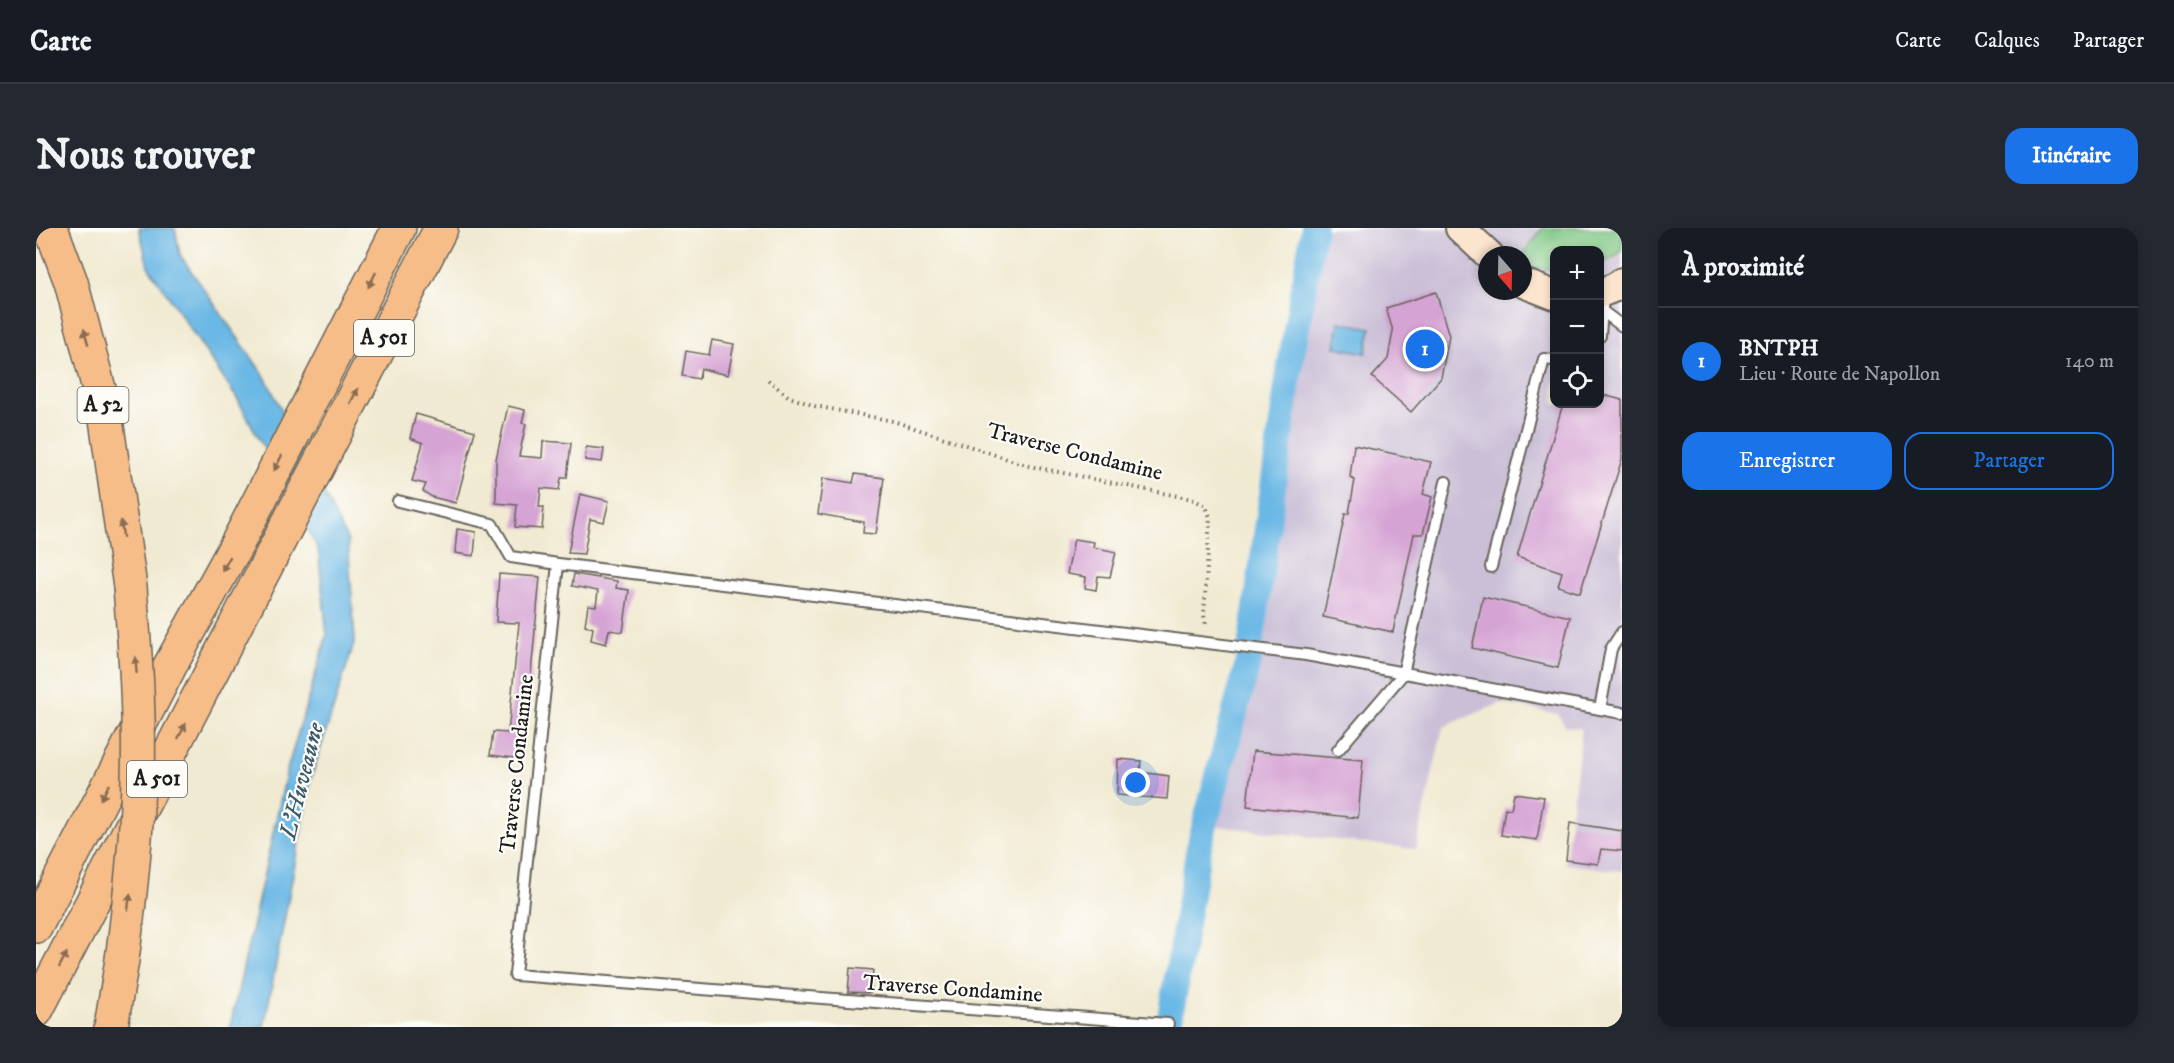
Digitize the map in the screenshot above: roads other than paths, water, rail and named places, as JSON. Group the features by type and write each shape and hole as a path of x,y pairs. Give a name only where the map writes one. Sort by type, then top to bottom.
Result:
{"highway":[{"name":"A 52","path":"51,228 71,282 105,412 130,587 137,681 138,777 133,873 111,1027"},
{"name":"A 501","path":"36,927 399,228"},
{"name":"A 501","path":"36,1011 441,228"}],"street":[{"path":"1460,228 1479,246"},
{"path":"1532,286 1550,293"}],"lane":[{"path":"1607,294 1622,326"},
{"path":"1604,310 1607,294"},
{"path":"1491,567 1544,359 1550,360"},
{"path":"1338,750 1404,674 1446,482"},
{"path":"398,501 492,524 511,557 1306,655 1622,713"},
{"name":"Traverse Condamine","path":"558,564 515,975 1168,1024"},
{"path":"1600,709 1611,649 1622,632"}],"water":[{"name":"L'Huveaune","path":"139,228 175,228 180,255 265,377 348,541 355,640 311,779 264,1027 230,1027 287,770 327,635 318,549 238,400 148,266"},
{"path":"1339,322 1371,328 1366,353 1335,347"}],"waterway":[{"path":"1251,643 1291,359 1314,228"},
{"path":"1170,1018 1199,847 1250,655"}],"place":[{"name":"BNTPH","path":"1425,349"}]}
